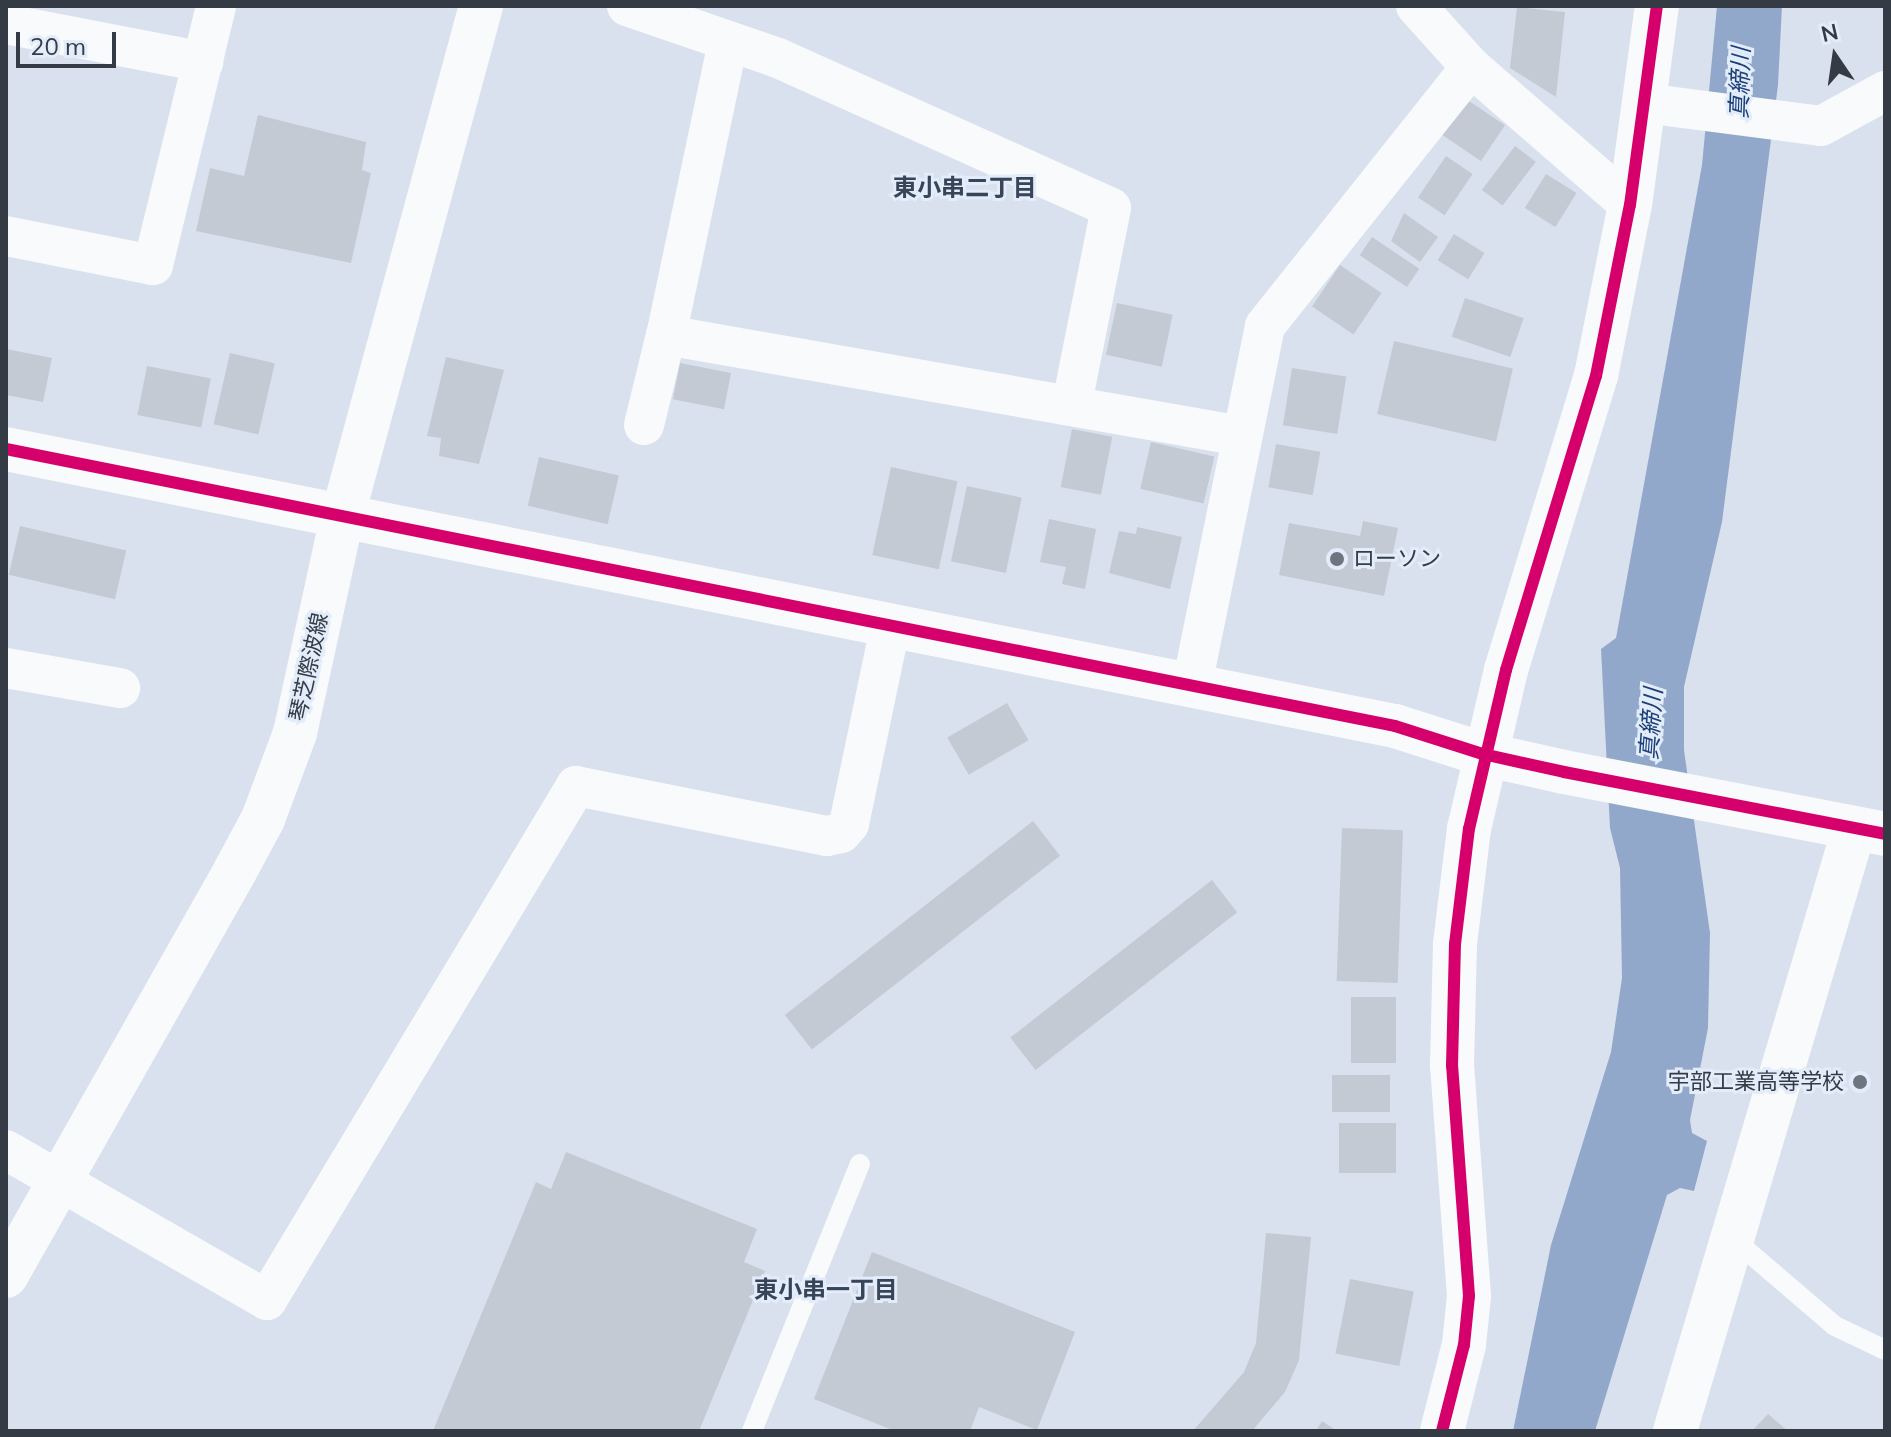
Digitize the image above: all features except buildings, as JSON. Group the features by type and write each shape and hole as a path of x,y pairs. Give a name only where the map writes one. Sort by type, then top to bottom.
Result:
{"street":[{"path":"6,236 153,265 216,6"},
{"name":"琴芝際波線","path":"6,1276 263,819 295,733 342,518 481,6"},
{"path":"627,6 778,58 1111,208 1072,403"},
{"path":"1416,6 1471,67 1630,205"},
{"path":"1442,1431 1464,1345 1469,1296 1452,1066 1455,944 1483,754 1596,376 1630,205 1657,105 1657,6"},
{"path":"6,24 203,62"},
{"path":"644,425 728,42"},
{"path":"1192,685 1265,326 1471,67"},
{"path":"1657,105 1821,126 1885,91"},
{"path":"666,335 1072,403 1241,436"},
{"path":"6,449 890,628 1395,726 1483,754 1870,831 1731,1237 1675,1431"},
{"path":"6,1150 267,1300 576,786 827,836 841,833 849,824 890,628"},
{"path":"6,668 120,688"}],"lane":[{"path":"752,1431 860,1164"},
{"path":"1731,1237 1835,1326 1885,1350"}],"water":[{"name":"真締川","path":"1717,6 1782,6 1778,85 1722,522 1684,687 1684,750 1710,933 1708,1028 1690,1120 1692,1133 1707,1141 1694,1191 1680,1188 1667,1195 1595,1431 1513,1431 1551,1245 1611,1052 1622,978 1620,868 1610,828 1601,649 1616,638 1702,165"}],"cycle path":[{"path":"1442,1431 1464,1345 1469,1296 1452,1066 1455,944 1469,829 1506,670 1596,376 1630,205 1657,6"},
{"path":"6,449 1395,726 1483,754 1564,772 1885,834"}],"place":[{"name":"ローソン","path":"1337,559"},
{"name":"宇部工業高等学校","path":"1860,1082"}],"district":[{"name":"東小串二丁目","path":"965,188"},
{"name":"東小串一丁目","path":"826,1290"}]}
